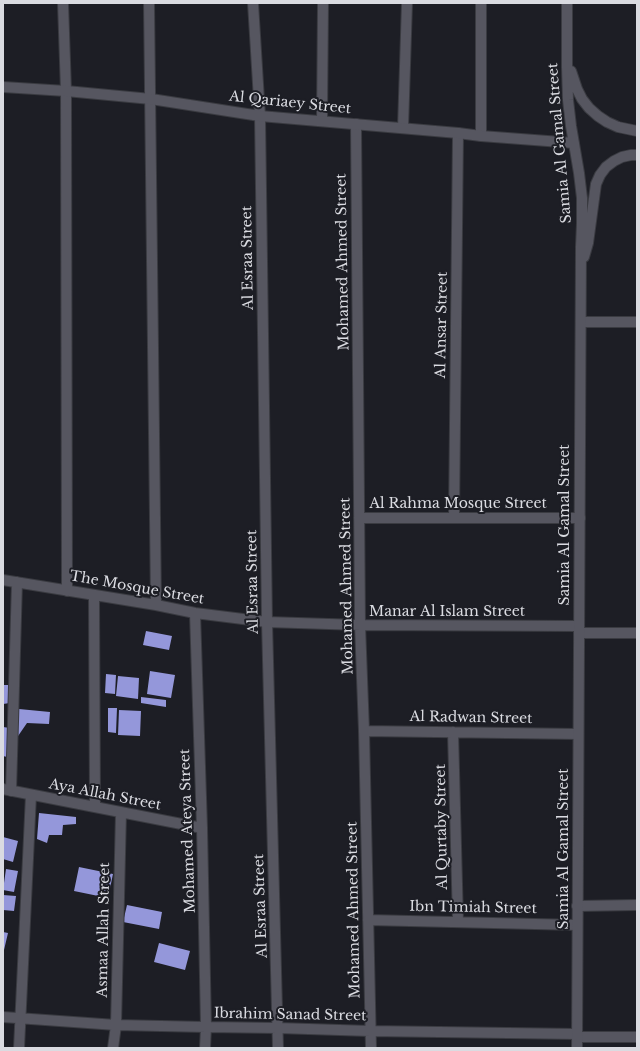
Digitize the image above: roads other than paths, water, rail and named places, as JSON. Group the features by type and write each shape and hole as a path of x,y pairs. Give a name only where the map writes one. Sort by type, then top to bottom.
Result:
{"street":[{"path":"63,3 66,91 67,591"},
{"path":"149,3 156,605"},
{"name":"Al Esraa Street","path":"253,3 260,116 267,622 278,1048"},
{"path":"322,121 323,3"},
{"path":"403,128 407,3"},
{"path":"481,3 481,136"},
{"name":"Samia Al Gamal Street","path":"567,3 566,52 568,100 582,198 576,1048"},
{"path":"566,52 572,78 582,99 589,108 598,116 618,127 637,131"},
{"name":"Al Qariaey Street","path":"3,87 151,99 260,116 574,143"},
{"name":"Mohamed Ahmed Street","path":"356,124 360,625 364,731 371,1048"},
{"name":"Al Ansar Street","path":"454,518 458,133"},
{"path":"581,263 588,243 594,193 600,175 606,167 614,161 622,157 637,155"},
{"path":"581,322 637,322"},
{"name":"Al Rahma Mosque Street","path":"360,518 580,518"},
{"name":"The Mosque Street","path":"3,580 156,605 195,613 267,622"},
{"path":"7,790 17,582"},
{"path":"94,595 95,807"},
{"name":"Mohamed Ateya Street","path":"195,613 202,828 206,1027 205,1048"},
{"name":"Manar Al Islam Street","path":"267,622 579,629 637,633"},
{"name":"Al Radwan Street","path":"364,731 578,734"},
{"name":"Al Qurtaby Street","path":"453,732 458,922"},
{"name":"Aya Allah Street","path":"7,790 202,828"},
{"path":"19,1048 31,795"},
{"name":"Asmaa Allah Street","path":"113,1048 116,1025 121,812"},
{"path":"577,906 637,905"},
{"name":"Ibn Timiah Street","path":"368,920 577,925"},
{"name":"Ibrahim Sanad Street","path":"3,1017 116,1025 577,1036 637,1036"}]}
